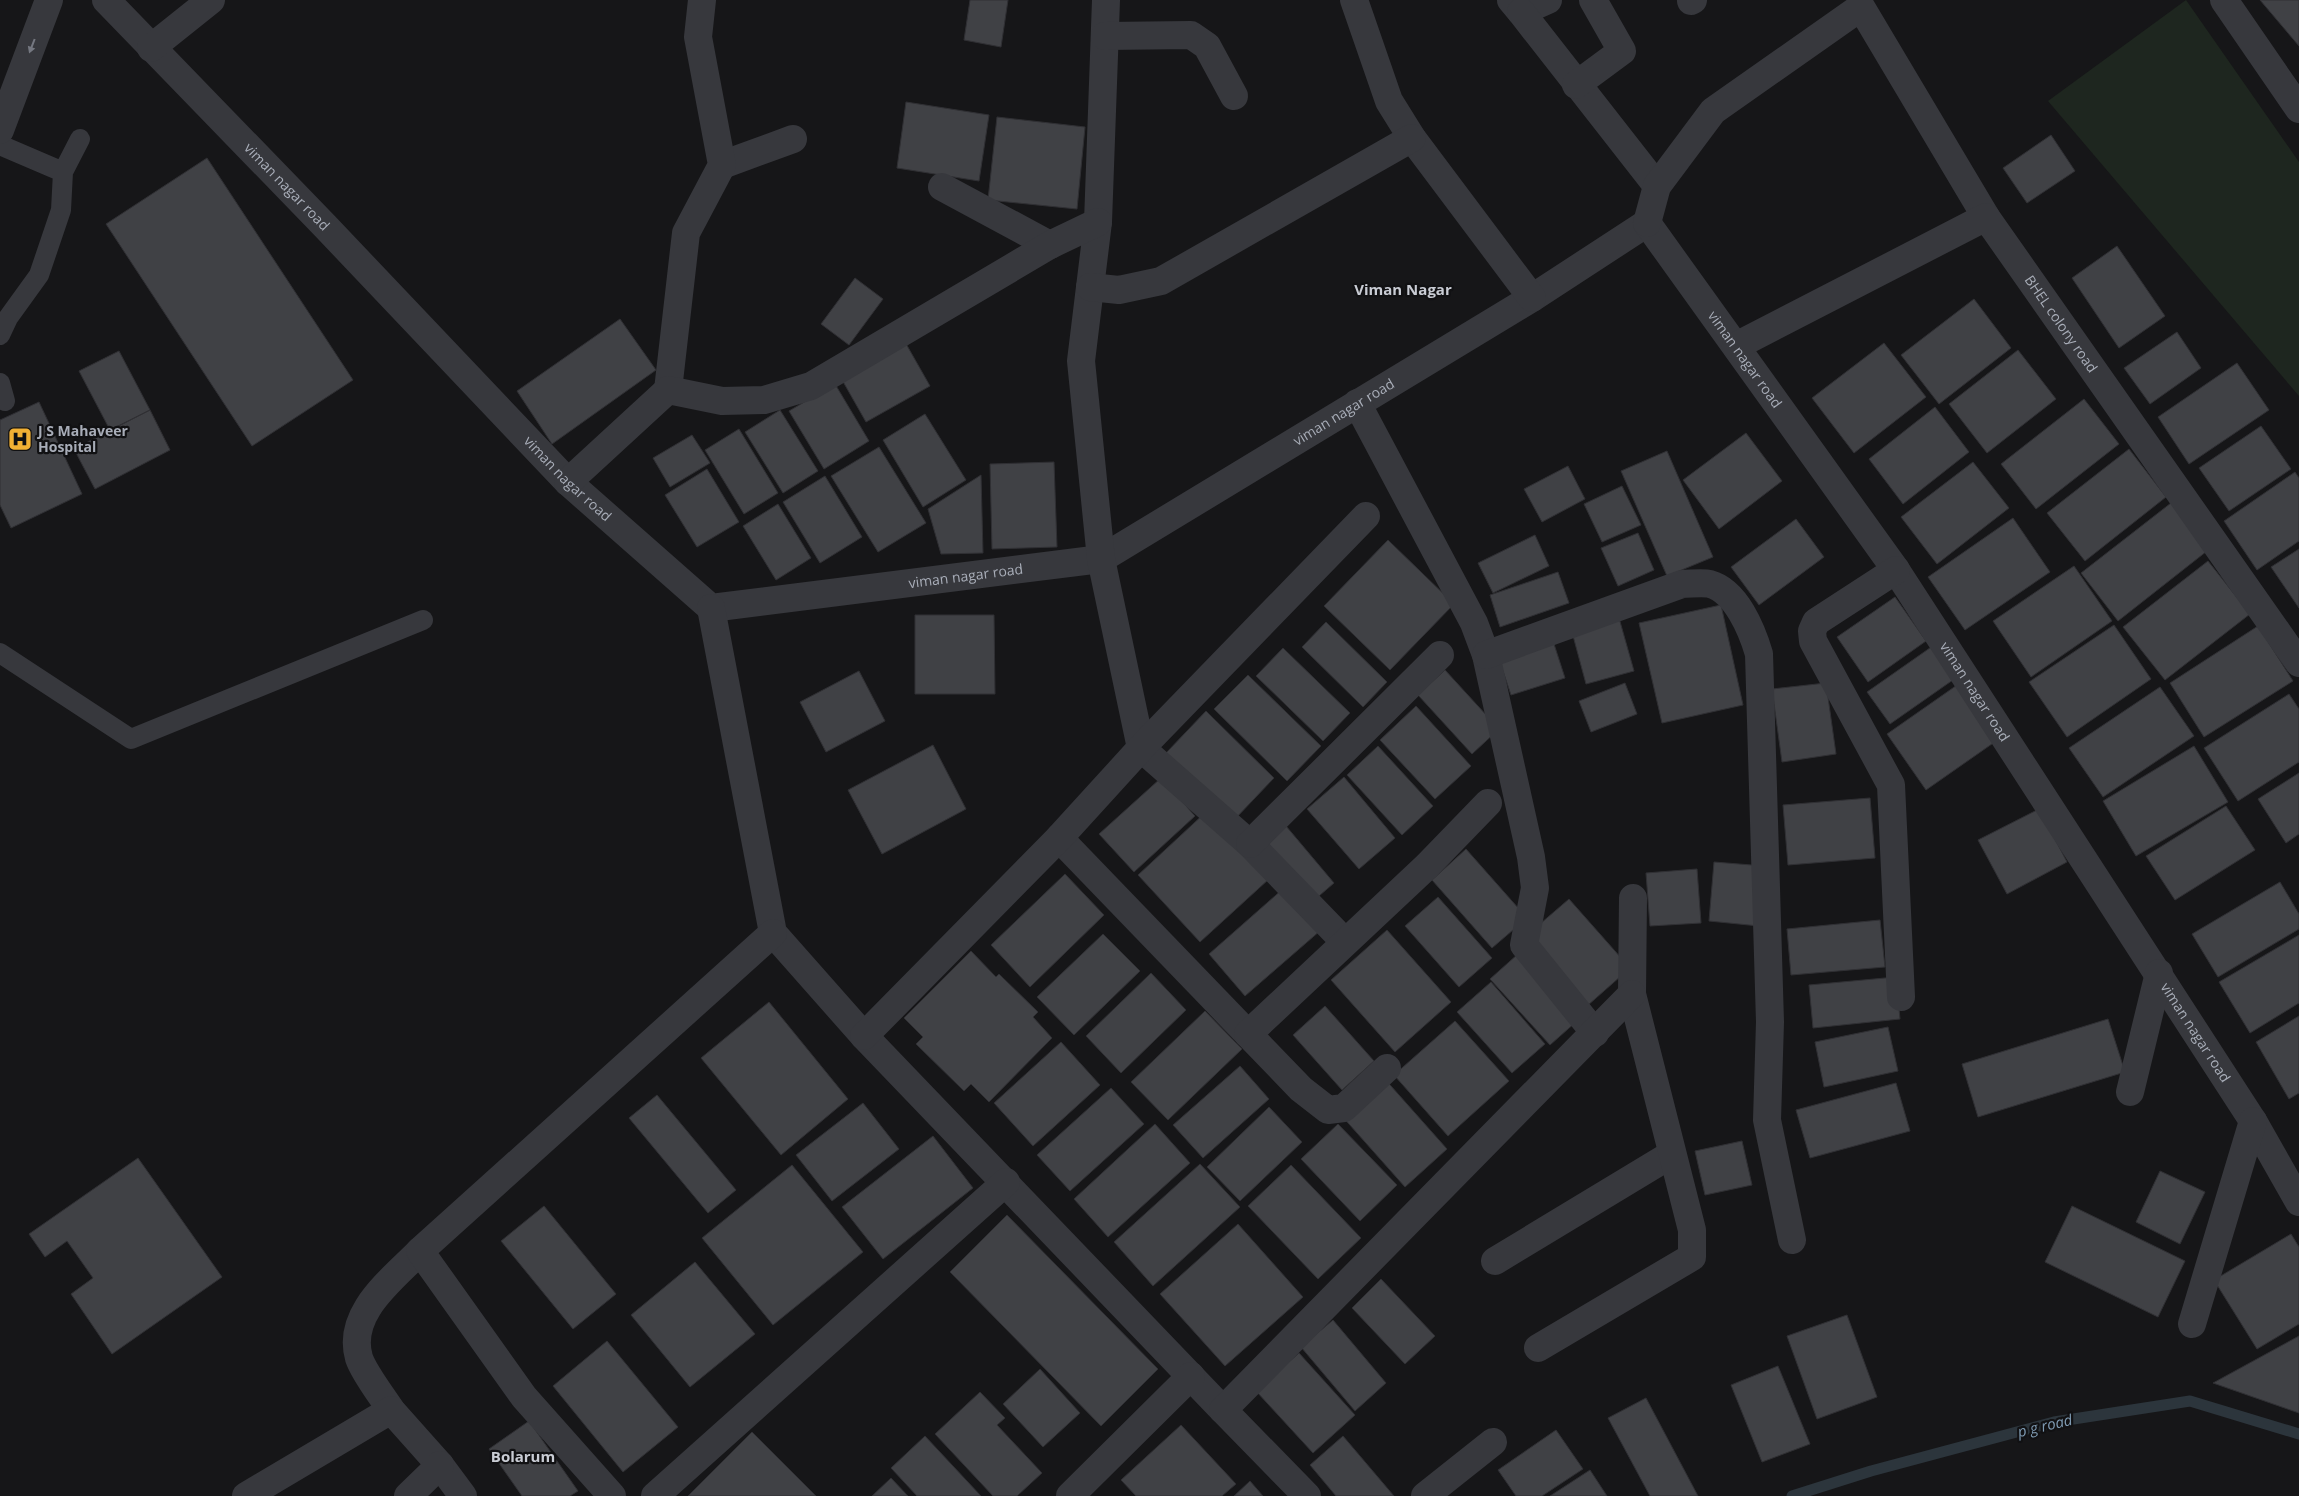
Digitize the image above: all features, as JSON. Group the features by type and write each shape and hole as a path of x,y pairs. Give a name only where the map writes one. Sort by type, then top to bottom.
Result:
{"street":[{"path":"0,130 49,0"},
{"name":"viman nagar road","path":"106,0 325,226 568,482 711,608 1101,559 1532,298 1647,223 1896,570 2159,973 2253,1121 2299,1202"},
{"path":"151,48 211,0"},
{"path":"568,482 668,390 686,233 722,165 698,38 702,0"},
{"path":"1106,0 1098,222 1081,361 1101,559 1141,748 1250,844 1345,942"},
{"path":"1354,0 1390,100 1412,138 1532,298"},
{"path":"1548,0 1516,6 1657,186"},
{"path":"1576,85 1622,51 1593,0"},
{"path":"2224,0 2299,109"},
{"path":"1647,223 1657,186 1713,111 1860,3"},
{"name":"BHEL colony road","path":"1860,3 1986,217 2299,663"},
{"path":"1105,36 1191,35 1207,46 1234,96"},
{"path":"1090,287 1119,290 1161,281 1412,138"},
{"path":"722,165 793,139"},
{"path":"942,187 1050,245"},
{"path":"1736,346 1986,217"},
{"path":"668,390 722,401 764,400 811,386 1050,245 1098,222"},
{"path":"1357,403 1474,623 1486,655 1531,857 1535,888 1524,945 1595,1032"},
{"path":"864,1036 1059,838 1141,748 1366,516"},
{"path":"1896,570 1816,622 1812,631 1812,641 1891,785 1901,997"},
{"path":"1486,655 1682,584 1711,584 1732,599 1751,628 1759,654 1770,1022 1767,1120 1792,1240"},
{"path":"711,608 773,933 864,1036 1307,1496"},
{"path":"1250,844 1440,656"},
{"path":"1248,1034 1427,866 1488,803"},
{"path":"1059,838 1301,1090 1328,1110 1344,1108 1387,1068"},
{"path":"1538,1348 1692,1257 1692,1230 1632,994 1633,898"},
{"path":"463,1496 440,1465 391,1410 360,1359 356,1334 368,1305 420,1251 773,933"},
{"path":"2130,1092 2159,973"},
{"path":"1223,1410 1632,994"},
{"path":"2192,1324 2253,1121"},
{"path":"1495,1260 1672,1154"},
{"path":"655,1496 1006,1182"},
{"path":"420,1251 524,1397 612,1496"},
{"path":"1070,1496 1191,1376"},
{"path":"246,1496 391,1410"},
{"path":"1425,1496 1493,1442"},
{"path":"408,1496 440,1465"}],"lane":[{"path":"0,335 8,318 39,275 61,210 63,172 80,138"},
{"path":"0,145 63,172"},
{"path":"0,653 131,739 423,620"}],"shaded area":[{"path":"2186,0 2299,162 2299,396 2048,101"}],"building":[{"path":"970,0 1008,0 1001,47 964,40"},
{"path":"2260,0 2299,0 2299,46"},
{"path":"906,102 989,115 979,181 897,168"},
{"path":"997,117 1085,127 1077,209 988,200"},
{"path":"2051,135 2075,171 2027,203 2003,168"},
{"path":"207,158 353,380 252,446 106,224"},
{"path":"2117,246 2165,316 2119,348 2072,278"},
{"path":"855,278 883,299 849,345 821,324"},
{"path":"1974,299 2011,348 1939,404 1901,355"},
{"path":"620,319 656,370 552,444 517,391"},
{"path":"2177,332 2201,368 2150,404 2124,368"},
{"path":"905,342 930,386 866,422 841,378"},
{"path":"1884,343 1926,397 1854,453 1812,398"},
{"path":"2018,350 2056,399 1987,453 1949,404"},
{"path":"119,351 150,410 110,430 79,371"},
{"path":"2237,363 2269,410 2189,464 2158,417"},
{"path":"835,384 869,441 824,469 789,411"},
{"path":"2084,399 2119,444 2036,509 2001,464"},
{"path":"39,402 82,494 11,528 0,505 0,420"},
{"path":"1935,407 1969,452 1903,504 1869,459"},
{"path":"150,410 170,450 95,489 74,449"},
{"path":"780,410 818,471 783,493 745,432"},
{"path":"925,414 966,480 923,507 883,440"},
{"path":"2261,426 2291,469 2229,511 2199,468"},
{"path":"739,429 778,493 744,514 705,450"},
{"path":"1746,433 1782,481 1719,529 1683,480"},
{"path":"692,435 710,463 670,487 653,458"},
{"path":"879,447 926,523 878,552 831,476"},
{"path":"2129,449 2166,497 2085,561 2047,513"},
{"path":"1667,451 1713,557 1667,576 1621,471"},
{"path":"1054,462 1057,547 992,549 990,464"},
{"path":"1973,462 2009,508 1937,564 1901,517"},
{"path":"1568,466 1585,499 1542,522 1524,489"},
{"path":"707,469 739,522 697,547 665,495"},
{"path":"2295,472 2299,478 2299,541 2257,570 2224,521"},
{"path":"981,475 983,553 941,554 928,509"},
{"path":"825,476 862,537 820,563 783,502"},
{"path":"1622,486 1641,525 1602,542 1584,504"},
{"path":"2171,503 2207,551 2118,621 2081,573"},
{"path":"778,504 811,558 776,580 743,526"},
{"path":"2013,518 2050,572 1965,630 1928,577"},
{"path":"1796,519 1824,557 1759,605 1731,567"},
{"path":"1638,533 1654,570 1618,586 1601,548"},
{"path":"1535,535 1549,566 1493,593 1478,563"},
{"path":"1388,540 1454,604 1390,670 1324,606"},
{"path":"2299,549 2299,608 2271,567"},
{"path":"2208,561 2250,614 2165,680 2123,627"},
{"path":"2074,566 2112,621 2031,677 1993,621"},
{"path":"1558,572 1569,603 1500,627 1490,595"},
{"path":"1895,597 1926,641 1868,682 1837,637"},
{"path":"1721,605 1743,705 1662,723 1639,623"},
{"path":"915,615 994,615 995,694 915,694"},
{"path":"1619,618 1634,671 1586,684 1572,632"},
{"path":"1326,622 1387,682 1363,707 1302,647"},
{"path":"2114,625 2151,679 2067,737 2029,682"},
{"path":"2258,626 2293,681 2204,737 2170,683"},
{"path":"1553,641 1565,678 1511,695 1499,659"},
{"path":"1937,643 1960,675 1890,724 1867,692"},
{"path":"1283,648 1350,713 1323,741 1256,676"},
{"path":"1445,670 1499,729 1472,754 1418,695"},
{"path":"859,671 885,721 826,752 800,702"},
{"path":"1248,675 1321,746 1287,781 1214,709"},
{"path":"1625,683 1637,714 1591,732 1579,701"},
{"path":"1826,683 1836,754 1782,762 1772,689"},
{"path":"1960,683 1999,739 1926,790 1887,734"},
{"path":"2160,687 2194,736 2103,797 2069,748"},
{"path":"2289,694 2299,709 2299,762 2238,801 2204,748"},
{"path":"1416,706 1471,766 1435,799 1380,740"},
{"path":"1206,711 1274,778 1235,819 1166,753"},
{"path":"933,745 966,809 882,854 848,790"},
{"path":"1378,746 1433,806 1402,835 1347,775"},
{"path":"2194,746 2228,802 2136,856 2103,801"},
{"path":"2299,773 2299,834 2286,843 2258,799"},
{"path":"1344,777 1395,838 1359,869 1307,809"},
{"path":"1161,778 1195,816 1134,872 1099,834"},
{"path":"1870,798 1875,858 1788,865 1783,805"},
{"path":"2226,806 2255,850 2175,900 2146,856"},
{"path":"2039,809 2067,862 2007,894 1978,840"},
{"path":"1207,811 1269,879 1200,942 1138,875"},
{"path":"1286,826 1334,883 1312,902 1264,846"},
{"path":"1466,849 1527,918 1492,948 1432,880"},
{"path":"1714,862 1764,866 1759,926 1709,921"},
{"path":"1697,869 1701,923 1650,926 1646,873"},
{"path":"1065,874 1104,915 1030,987 991,945"},
{"path":"2280,882 2299,914 2299,929 2218,977 2192,934"},
{"path":"1284,888 1321,930 1245,996 1209,954"},
{"path":"1438,897 1492,958 1459,987 1405,926"},
{"path":"1569,899 1630,968 1587,1006 1526,936"},
{"path":"1880,920 1885,967 1791,975 1787,929"},
{"path":"1387,930 1451,1002 1395,1052 1331,980"},
{"path":"1103,934 1140,971 1074,1035 1037,997"},
{"path":"2299,935 2299,1003 2250,1033 2219,982"},
{"path":"971,951 996,977 999,974 1038,1012 1033,1017 1052,1038 989,1102 971,1084 964,1091 916,1044 923,1037 904,1018"},
{"path":"1518,954 1577,1021 1550,1045 1490,979"},
{"path":"1151,973 1186,1010 1121,1073 1086,1036"},
{"path":"1896,977 1900,1019 1813,1028 1809,985"},
{"path":"1491,982 1545,1044 1512,1073 1457,1012"},
{"path":"769,1002 848,1099 781,1155 701,1058"},
{"path":"1325,1006 1374,1061 1342,1090 1293,1035"},
{"path":"1205,1011 1242,1049 1168,1120 1131,1082"},
{"path":"2299,1016 2299,1093 2289,1099 2256,1042"},
{"path":"2108,1019 2125,1072 1978,1117 1962,1064"},
{"path":"1455,1021 1509,1081 1448,1136 1394,1075"},
{"path":"1888,1027 1898,1071 1824,1087 1815,1042"},
{"path":"1061,1042 1100,1085 1033,1146 994,1103"},
{"path":"1240,1066 1269,1099 1203,1158 1173,1125"},
{"path":"1383,1077 1447,1149 1405,1187 1341,1115"},
{"path":"1896,1083 1910,1131 1810,1158 1796,1110"},
{"path":"1111,1088 1144,1124 1070,1191 1037,1155"},
{"path":"657,1095 736,1190 708,1213 629,1118"},
{"path":"863,1103 899,1149 832,1201 796,1155"},
{"path":"1269,1107 1302,1142 1240,1201 1207,1167"},
{"path":"1155,1124 1190,1163 1108,1237 1074,1199"},
{"path":"1338,1124 1397,1185 1360,1221 1301,1159"},
{"path":"933,1136 973,1188 883,1259 842,1207"},
{"path":"1742,1141 1752,1185 1705,1195 1695,1151"},
{"path":"138,1158 222,1277 112,1354 71,1294 93,1278 67,1241 45,1257 29,1234"},
{"path":"1200,1164 1240,1207 1153,1286 1114,1242"},
{"path":"792,1165 863,1252 773,1325 702,1238"},
{"path":"1291,1165 1361,1238 1318,1279 1248,1206"},
{"path":"2160,1171 2205,1192 2180,1244 2136,1222"},
{"path":"544,1206 616,1294 573,1329 501,1241"},
{"path":"2072,1206 2185,1261 2158,1317 2045,1262"},
{"path":"1007,1215 1158,1369 1101,1426 950,1272"},
{"path":"1238,1224 1303,1297 1225,1366 1160,1294"},
{"path":"2291,1234 2299,1247 2299,1324 2257,1349 2214,1280"},
{"path":"695,1262 755,1334 690,1387 631,1315"},
{"path":"1381,1279 1435,1336 1405,1364 1352,1308"},
{"path":"1847,1315 1877,1397 1817,1419 1787,1336"},
{"path":"1333,1320 1386,1383 1355,1411 1301,1347"},
{"path":"2299,1336 2299,1413 2213,1383"},
{"path":"607,1341 678,1427 623,1472 553,1386"},
{"path":"1299,1353 1355,1415 1313,1453 1256,1391"},
{"path":"1778,1366 1810,1444 1762,1462 1731,1385"},
{"path":"1040,1369 1080,1413 1043,1447 1003,1404"},
{"path":"980,1392 1005,1418 997,1425 1042,1473 1017,1496 993,1496 935,1434"},
{"path":"1646,1398 1698,1496 1650,1496 1608,1418"},
{"path":"529,1421 578,1491 570,1496 522,1496 489,1449"},
{"path":"1181,1425 1236,1484 1222,1496 1136,1496 1121,1480"},
{"path":"1556,1430 1583,1469 1542,1496 1516,1496 1498,1470"},
{"path":"752,1432 816,1496 688,1496"},
{"path":"925,1436 981,1496 917,1496 891,1468"},
{"path":"1343,1436 1394,1496 1336,1496 1310,1465"},
{"path":"1590,1470 1607,1496 1550,1496"},
{"path":"891,1478 908,1496 872,1496"},
{"path":"1250,1481 1263,1496 1234,1496"}],"waterway":[{"name":"p g road","path":"1792,1496 1871,1471 2054,1422 2190,1401 2299,1434"}],"place":[{"name":"J S Mahaveer Hospital","path":"20,439"}],"district":[{"name":"Viman Nagar","path":"1403,290"},
{"name":"Bolarum","path":"523,1457"}]}
